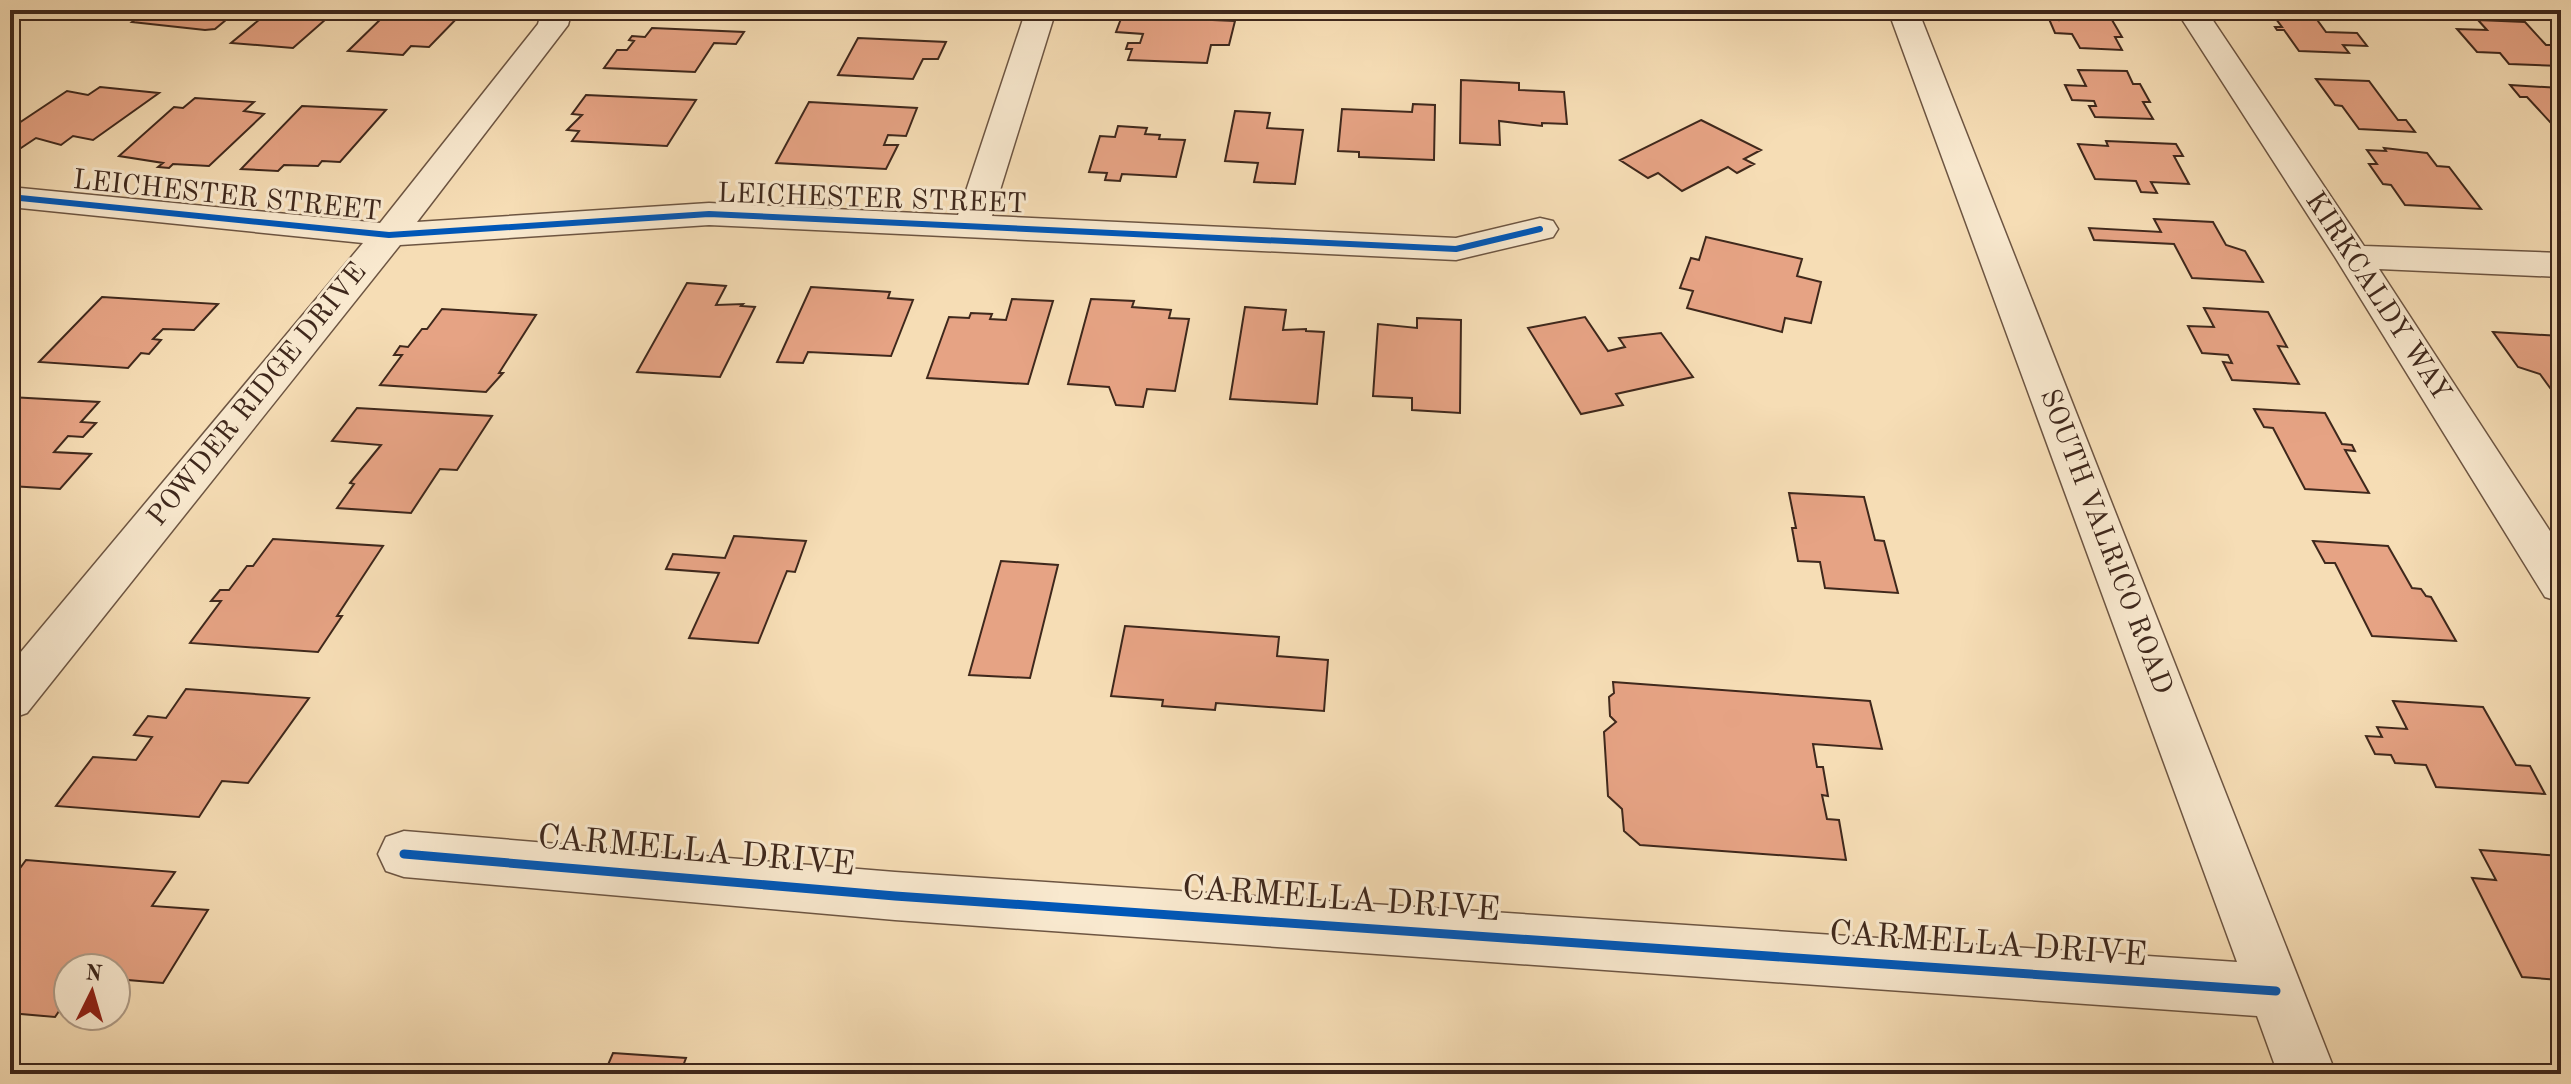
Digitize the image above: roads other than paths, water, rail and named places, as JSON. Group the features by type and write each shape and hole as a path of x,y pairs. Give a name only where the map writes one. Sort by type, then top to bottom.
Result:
{"street":[{"name":"POWDER RIDGE DRIVE","path":"10,699 389,235 553,25 557,10"},
{"path":"972,225 1041,10"},
{"name":"SOUTH VALRICO ROAD","path":"1903,10 2307,1074"},
{"name":"KIRKCALDY WAY","path":"2191,10 2353,257 2561,585"},
{"name":"LEICHESTER STREET","path":"10,197 389,235 709,214 1456,249 1540,229"},
{"path":"2353,257 2561,265"},
{"name":"CARMELLA DRIVE","path":"404,854 895,896 2276,991"}]}
